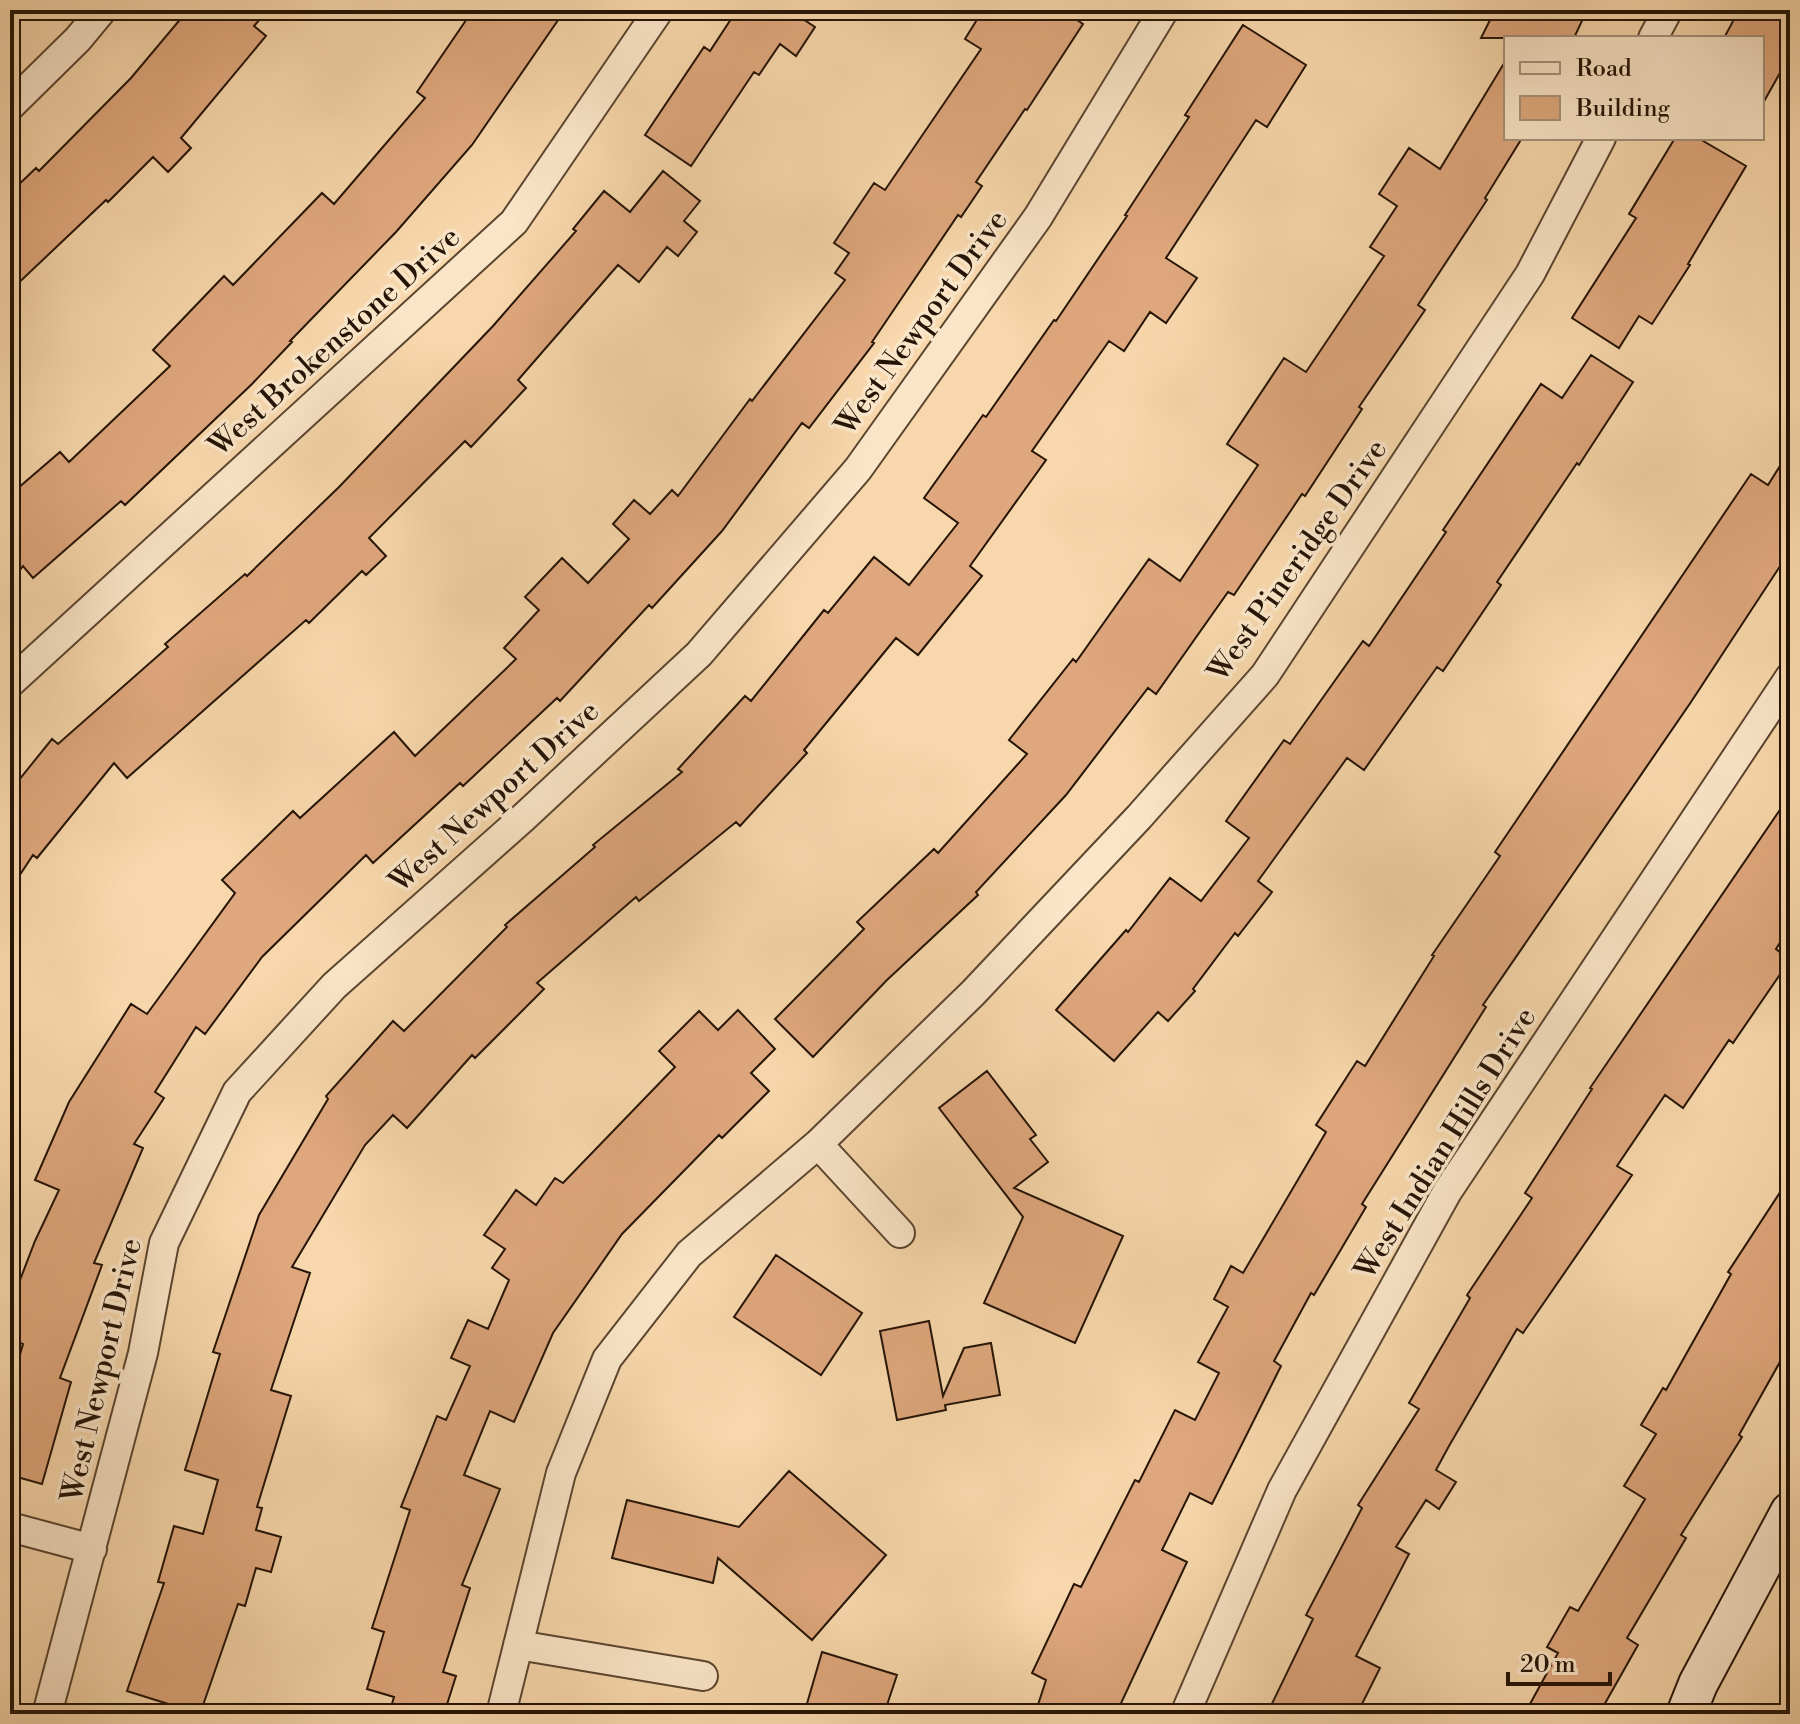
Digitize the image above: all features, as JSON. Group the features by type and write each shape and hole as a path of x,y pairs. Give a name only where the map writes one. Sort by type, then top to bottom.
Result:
{"street":[{"path":"10,106 78,39 102,10"},
{"name":"West Brokenstone Drive","path":"10,683 514,222 659,10"},
{"name":"West Newport Drive","path":"47,1714 143,1353 164,1243 237,1092 334,986 523,818 699,654 858,469 1038,217 1164,10"},
{"path":"1654,36 1668,10"},
{"name":"West Pineridge Drive","path":"501,1714 561,1473 607,1359 689,1254 818,1144 994,971 1139,817 1265,675 1530,274 1600,140"},
{"name":"West Indian Hills Drive","path":"1185,1714 1282,1490 1447,1192 1790,677"},
{"path":"818,1144 900,1233"},
{"path":"1686,1714 1698,1684 1790,1512"},
{"path":"10,1527 92,1549"},
{"path":"518,1645 703,1676"}],"building":[{"path":"188,10 268,10 254,26 266,36 181,138 191,148 168,172 153,157 10,291 10,193 36,168 39,171 131,78"},
{"path":"473,10 565,10 472,145 396,232 252,384 125,505 121,501 33,578 23,566 10,582 10,495 60,452 69,462 170,366 153,350 224,276 233,285 322,193 334,204 425,98 417,92"},
{"path":"737,10 789,10 815,27 796,56 780,44 759,75 754,72 691,166 645,135 704,47 710,51"},
{"path":"983,10 1062,10 1083,24 976,182 982,186 961,217 958,215 874,343 809,428 802,423 722,531 652,608 649,605 560,701 557,698 463,786 460,783 373,863 366,855 262,957 205,1034 196,1027 155,1092 164,1098 134,1144 143,1148 94,1263 102,1265 60,1378 71,1382 42,1484 10,1475 10,1389 23,1344 10,1339 10,1306 59,1190 35,1180 69,1102 131,1004 147,1014 235,893 222,880 293,811 300,818 394,732 415,756 516,659 504,648 539,610 525,597 562,558 588,583 629,539 613,524 634,500 650,514 672,490 678,496 845,280 835,273 849,253 834,243 874,183 885,190 981,49 965,39"},
{"path":"1495,10 1587,10 1575,36 1481,38"},
{"path":"1739,10 1790,10 1790,55 1764,101 1764,36 1725,36"},
{"path":"1243,25 1306,65 1267,127 1256,120 1166,258 1197,278 1166,323 1150,312 1124,351 1109,341 1032,451 1046,460 970,566 982,576 918,655 896,638 804,750 807,753 740,826 736,822 639,901 636,897 537,983 544,989 475,1058 472,1055 407,1128 393,1115 365,1145 292,1267 310,1273 271,1390 291,1396 257,1507 262,1508 256,1530 281,1537 271,1572 256,1568 245,1606 238,1604 200,1714 127,1691 164,1583 158,1582 174,1526 203,1534 218,1480 185,1470 220,1354 213,1352 259,1215 328,1099 326,1096 393,1021 404,1031 507,927 505,925 595,847 593,845 682,772 678,769 745,696 751,701 824,610 828,613 874,557 909,585 958,523 924,498 1056,321 1127,216 1189,117 1185,115"},
{"path":"1504,63 1504,140 1521,140 1485,198 1487,200 1418,305 1425,310 1359,407 1362,409 1305,496 1302,494 1234,595 1228,592 1156,694 1148,688 1066,795 976,892 978,895 887,980 813,1057 775,1019 864,929 857,922 934,849 938,853 1027,754 1009,740 1073,659 1076,662 1149,559 1180,581 1258,465 1227,444 1284,358 1306,372 1384,256 1370,247 1397,206 1379,194 1409,148 1440,169"},
{"path":"1674,140 1701,140 1746,166 1690,265 1652,324 1639,316 1619,348 1572,318 1636,218 1629,214"},
{"path":"663,171 700,201 684,221 697,232 678,256 667,247 639,282 618,265 518,380 526,388 471,447 465,441 369,538 386,556 366,575 362,571 309,623 306,620 127,778 114,763 37,858 33,855 10,890 10,791 52,739 58,744 168,647 165,644 245,574 247,576 339,487 493,326 576,231 573,229 604,191 630,212"},
{"path":"1591,355 1633,382 1497,582 1501,585 1443,671 1437,667 1364,770 1347,758 1258,881 1272,892 1238,936 1235,933 1193,989 1195,991 1168,1021 1158,1012 1114,1061 1056,1010 1126,930 1128,932 1170,878 1201,901 1249,838 1226,821 1284,740 1290,744 1363,641 1369,646 1541,384 1562,398"},
{"path":"1790,450 1790,551 1691,702 1483,1005 1486,1007 1362,1204 1366,1207 1314,1295 1311,1293 1274,1361 1281,1366 1212,1504 1190,1493 1162,1550 1187,1562 1116,1714 1035,1714 1046,1680 1032,1673 1074,1584 1081,1587 1135,1480 1139,1482 1175,1410 1195,1420 1219,1373 1198,1362 1228,1307 1214,1299 1231,1266 1243,1273 1326,1132 1316,1125 1357,1061 1365,1066 1432,955 1500,856 1495,852 1751,474 1768,485"},
{"path":"1790,795 1790,927 1776,949 1790,960 1733,1043 1729,1040 1683,1108 1665,1095 1617,1166 1632,1175 1523,1333 1517,1329 1449,1446 1436,1470 1456,1482 1439,1509 1426,1500 1396,1547 1409,1554 1356,1656 1380,1668 1357,1714 1267,1714 1313,1619 1306,1615 1362,1508 1358,1505 1419,1409 1409,1403 1470,1298 1467,1295 1532,1198 1525,1193 1590,1088"},
{"path":"738,1010 775,1049 751,1073 769,1091 722,1138 719,1135 622,1234 553,1333 514,1422 490,1411 464,1475 500,1489 462,1585 470,1588 443,1672 456,1676 444,1714 389,1714 394,1697 367,1689 384,1632 372,1628 410,1510 401,1507 437,1416 446,1420 470,1366 451,1358 468,1320 488,1329 509,1280 492,1268 505,1249 484,1235 516,1190 536,1205 555,1178 563,1183 675,1067 659,1051 699,1011 718,1030"},
{"path":"987,1071 1036,1135 1030,1139 1048,1162 1014,1188 1123,1236 1075,1343 984,1303 1023,1217 939,1108"},
{"path":"1790,1177 1790,1344 1739,1435 1742,1437 1681,1535 1686,1538 1627,1638 1638,1645 1599,1714 1547,1714 1530,1704 1558,1653 1547,1647 1570,1607 1578,1611 1645,1499 1624,1486 1656,1434 1641,1425 1663,1388 1666,1390 1731,1274 1728,1272"},
{"path":"776,1255 862,1313 821,1375 734,1317"},
{"path":"929,1321 943,1396 964,1348 991,1343 1000,1395 945,1405 946,1410 897,1420 880,1331"},
{"path":"789,1471 886,1555 812,1640 718,1558 713,1583 612,1558 627,1500 739,1527"},
{"path":"822,1652 897,1675 884,1714 804,1714"}]}
